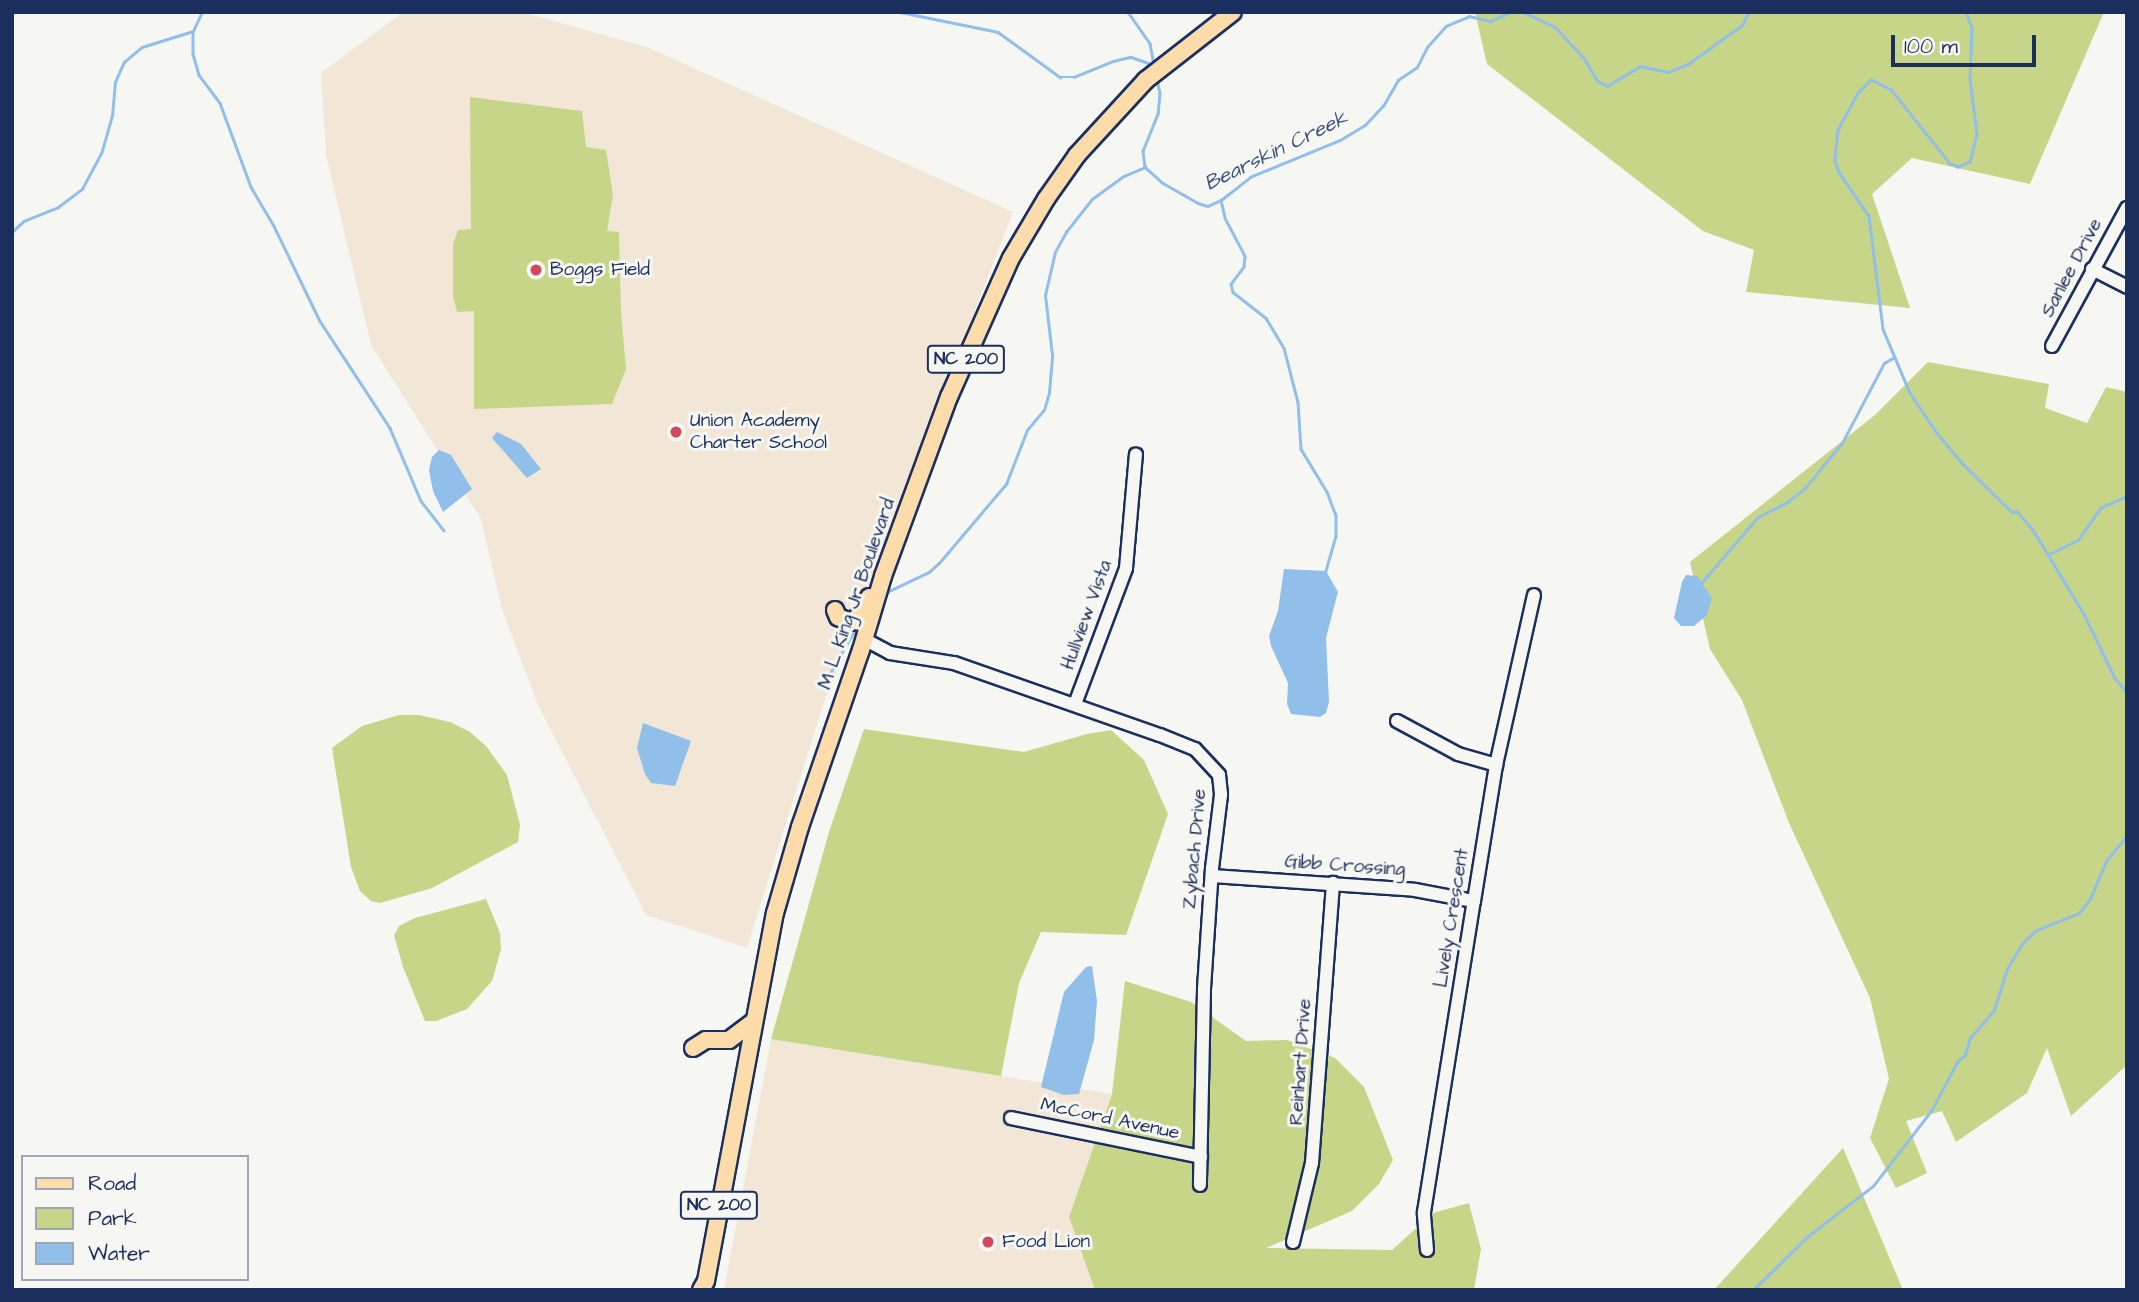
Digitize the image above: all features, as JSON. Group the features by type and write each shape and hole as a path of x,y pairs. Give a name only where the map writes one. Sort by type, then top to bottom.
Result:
{"main road":[{"name":"M L King Jr Boulevard","path":"705,1287 752,1022 775,914 800,827 883,576 950,397 1011,258 1046,199 1077,155 1114,112 1178,53 1234,12"},
{"path":"835,610 838,618 851,622 863,613 931,432 950,397"},
{"path":"693,1048 706,1040 729,1040 752,1022"}],"street":[{"name":"Sanlee Drive","path":"2052,346 2127,208"},
{"path":"2092,269 2127,287"},
{"name":"Hullview Vista","path":"1075,704 1126,568 1136,454"},
{"name":"Lively Crescent","path":"1427,1250 1424,1212 1496,765 1534,595"},
{"name":"Zybach Drive","path":"864,639 891,653 954,663 1195,748 1219,775 1221,795 1204,990 1200,1185"},
{"path":"1397,721 1458,754 1496,765"},
{"name":"Gibb Crossing","path":"1212,876 1415,890 1474,901"},
{"name":"Reinhart Drive","path":"1293,1242 1312,1163 1333,883"},
{"name":"McCord Avenue","path":"1011,1118 1201,1157"}],"shaded area":[{"name":"Union Academy Charter School","path":"403,12 522,12 647,47 1013,212 824,702 747,948 646,915 538,705 502,610 481,519 371,345 326,155 321,73"},
{"path":"771,1039 1112,1094 1069,1217 1095,1290 724,1290"}],"green space":[{"path":"1475,12 2104,12 2030,184 1912,158 1872,194 1910,308 1746,292 1754,250 1703,231 1487,64"},
{"name":"Boggs Field","path":"470,97 582,111 586,147 606,150 613,195 607,231 619,232 626,369 612,404 474,409 474,311 457,312 453,296 453,244 458,230 471,229"},
{"path":"1928,362 2049,384 2045,408 2087,423 2106,387 2127,392 2127,1065 2071,1116 2047,1048 2027,1093 1956,1142 1942,1111 1906,1121 1927,1173 1896,1188 1870,1138 1889,1079 1870,998 1789,823 1742,700 1710,649 1690,562 1875,415"},
{"path":"399,715 419,715 450,722 470,732 486,746 507,775 520,825 518,842 432,888 380,903 371,901 360,891 351,867 332,748 362,726"},
{"path":"864,729 1024,752 1111,730 1144,760 1168,814 1126,935 1041,932 1019,983 1001,1076 771,1039 829,832"},
{"path":"486,899 500,933 501,949 492,981 467,1009 436,1021 425,1021 403,967 394,935 399,926 415,918"},
{"path":"1125,981 1191,1002 1246,1041 1287,1040 1335,1058 1364,1087 1393,1160 1379,1184 1352,1211 1266,1248 1392,1250 1433,1213 1469,1203 1481,1249 1474,1290 1095,1290 1069,1217 1112,1094"},
{"path":"1843,1148 1903,1290 1714,1290"}],"water":[{"path":"497,432 521,444 541,469 527,478 492,438"},
{"path":"439,450 451,455 472,489 443,512 433,491 429,470 432,457"},
{"path":"1284,569 1326,571 1338,592 1326,638 1329,702 1326,713 1320,717 1291,714 1287,704 1288,683 1271,646 1269,636 1278,611"},
{"path":"1686,575 1697,576 1712,598 1707,615 1694,626 1681,626 1674,618"},
{"path":"643,723 691,741 675,786 651,783 645,774 637,748"},
{"path":"1092,966 1097,1001 1094,1040 1079,1094 1064,1095 1041,1087 1064,992 1086,967"}],"waterway":[{"path":"12,232 24,221 58,207 82,189 101,154 112,116 115,82 124,62 142,47 193,31 202,12"},
{"name":"Bearskin Creek","path":"900,12 998,32 1060,77 1074,77 1113,61 1131,57 1154,65"},
{"path":"1128,12 1150,44 1154,65"},
{"name":"Bearskin Creek","path":"1157,79 1160,93 1158,114 1143,151 1145,167 1163,183 1208,206 1221,200 1250,177 1340,140 1365,125 1383,106 1398,80 1417,67 1427,47 1446,26 1469,16 1491,21 1510,12"},
{"name":"Bearskin Creek","path":"1523,12 1555,27 1584,58 1598,81 1607,86 1640,66 1668,72 1688,64 1742,25 1749,12"},
{"name":"Bearskin Creek","path":"1966,12 1972,28 1970,79 1977,134 1970,162 1958,167 1950,164 1891,90 1871,80 1858,93 1838,130 1835,160 1839,172 1869,216 1883,329 1910,393 1937,433 1962,463 2012,512 2017,511 2033,530 2084,614 2115,678 2127,692"},
{"path":"193,31 193,54 199,75 220,103 251,187 274,226 320,321 390,428 421,501 444,530"},
{"path":"885,593 929,572 939,563 1006,484 1027,430 1044,410 1049,392 1052,355 1045,295 1055,252 1066,232 1092,199 1124,176 1145,167"},
{"path":"1221,200 1225,218 1245,256 1244,267 1231,284 1233,292 1266,318 1284,348 1298,402 1301,449 1327,492 1336,515 1336,536 1325,574"},
{"path":"1702,582 1758,517 1786,503 1805,488 1842,443 1884,363 1893,358"},
{"path":"2049,554 2078,540 2100,508 2127,496"},
{"path":"829,675 857,626"},
{"path":"1753,1290 1808,1236 1873,1186 1931,1111 1957,1062 1965,1055 1970,1038 1994,1010 2007,969 2022,944 2035,931 2079,913 2090,899 2106,861 2127,836"}],"place":[{"name":"Boggs Field","path":"536,270"},
{"name":"Union Academy Charter School","path":"676,432"},
{"name":"Food Lion","path":"988,1242"}]}
